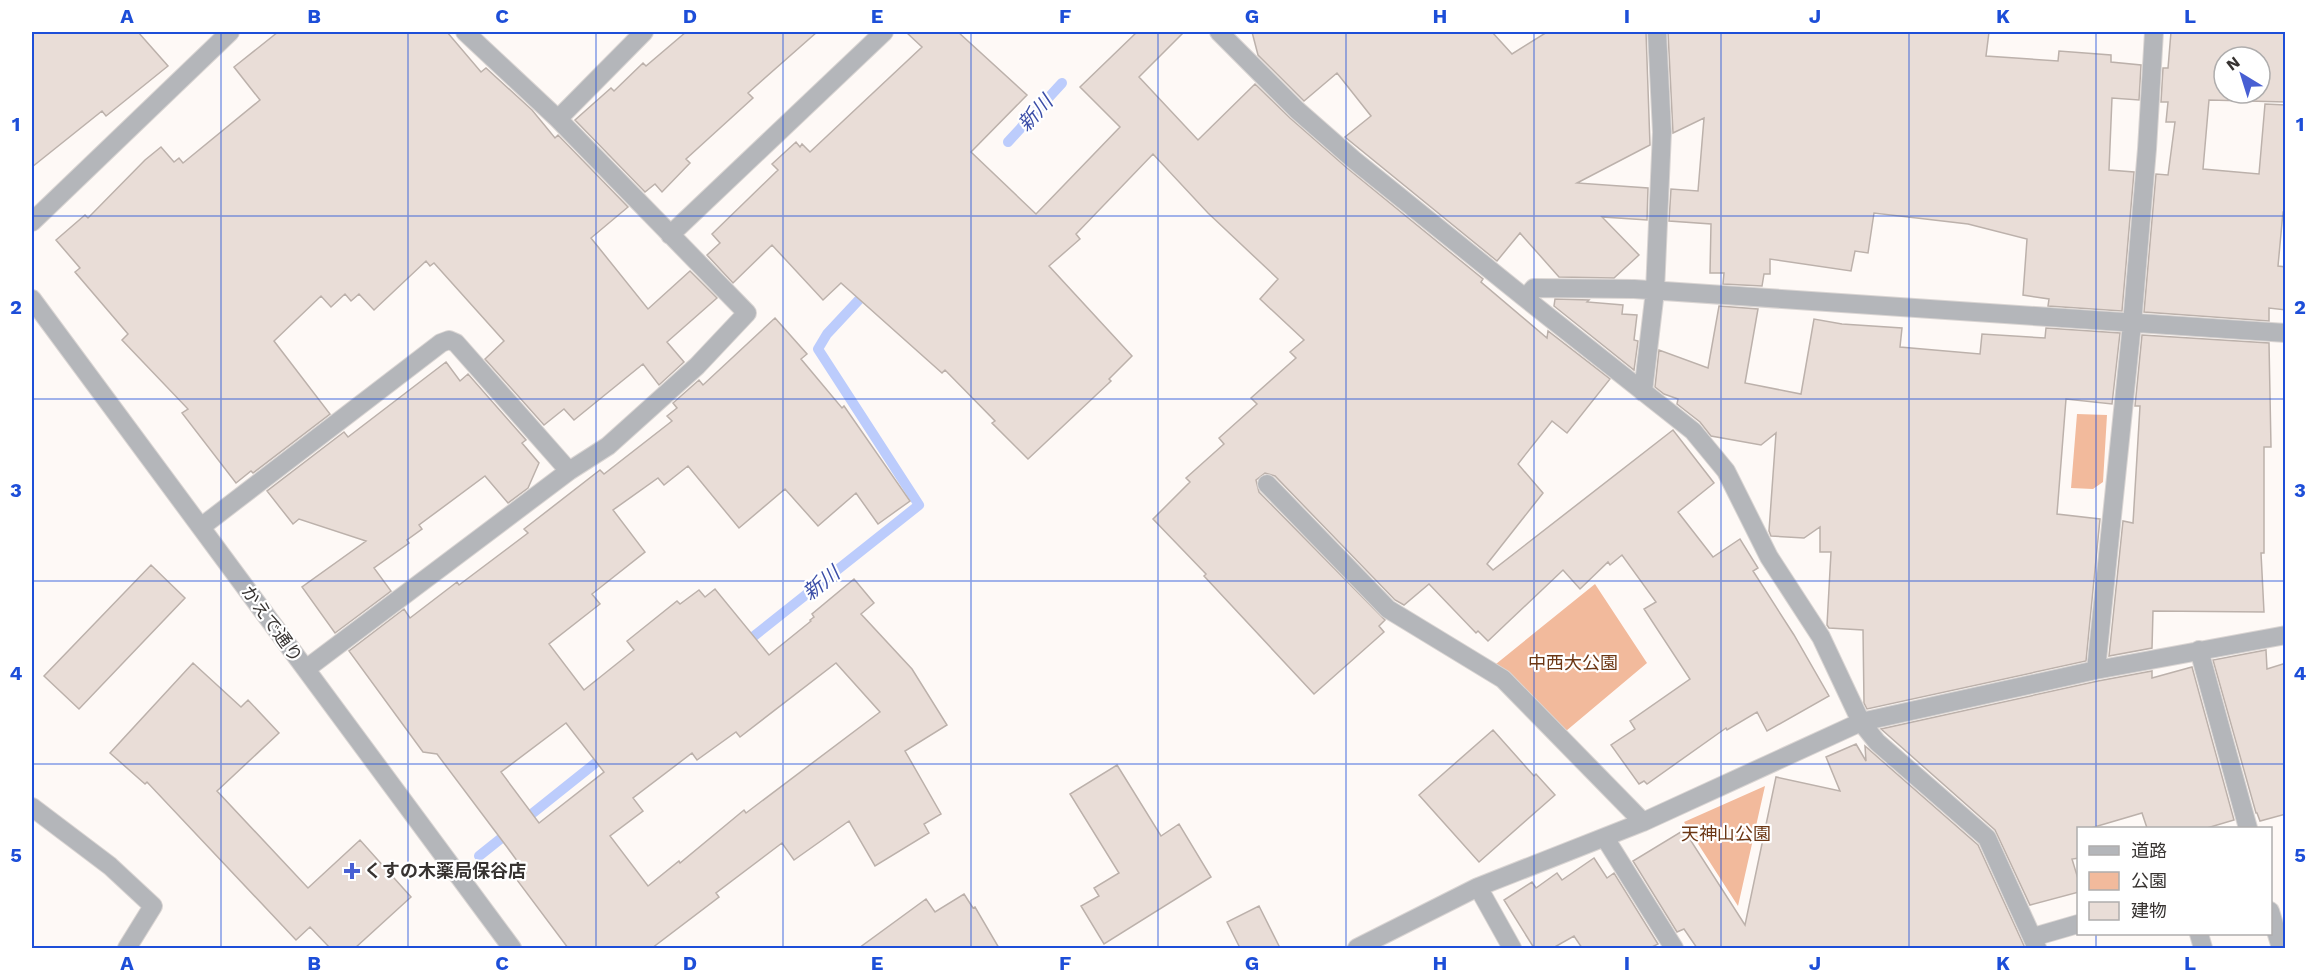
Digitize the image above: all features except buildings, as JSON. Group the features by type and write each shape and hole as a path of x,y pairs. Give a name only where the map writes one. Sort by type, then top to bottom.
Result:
{"street":[{"path":"32,222 230,32"},
{"path":"306,669 569,471 617,438 697,366 747,313 558,119 465,32"},
{"path":"558,119 644,32"},
{"path":"670,235 884,32"},
{"path":"1219,32 1297,110 1354,160 1693,431 1726,471 1769,557 1821,637 1861,722 1877,742 1987,838 2035,943 2077,925"},
{"path":"1643,392 1655,291 1662,132 1657,32"},
{"path":"2096,670 2132,324 2147,149 2154,32"},
{"path":"1525,298 1534,288 1552,286 2286,333"},
{"name":"かえで通り","path":"32,299 512,948"},
{"path":"201,527 441,343 449,340 456,343 569,471"},
{"path":"1267,484 1388,609 1503,679 1642,822"},
{"path":"1357,948 1478,887 1605,838 1861,722 2096,670 2286,635"},
{"path":"2199,650 2248,827"},
{"path":"32,807 110,866 153,906 127,948"},
{"path":"1605,838 1674,948"},
{"path":"1478,887 1512,948"},
{"path":"2272,915 2281,948"}],"green space":[{"path":"2077,414 2107,415 2103,482 2093,489 2071,488"},
{"name":"中西大公園","path":"1595,584 1647,663 1566,731 1496,664"},
{"name":"天神山公園","path":"1765,786 1738,906 1684,822"}],"waterway":[{"name":"新川","path":"1008,142 1062,83"},
{"name":"新川","path":"744,644 919,505 818,349 827,334 869,289"},
{"name":"新川","path":"479,856 608,753"}],"place":[{"name":"くすの木薬局保谷店","path":"352,871"}]}
